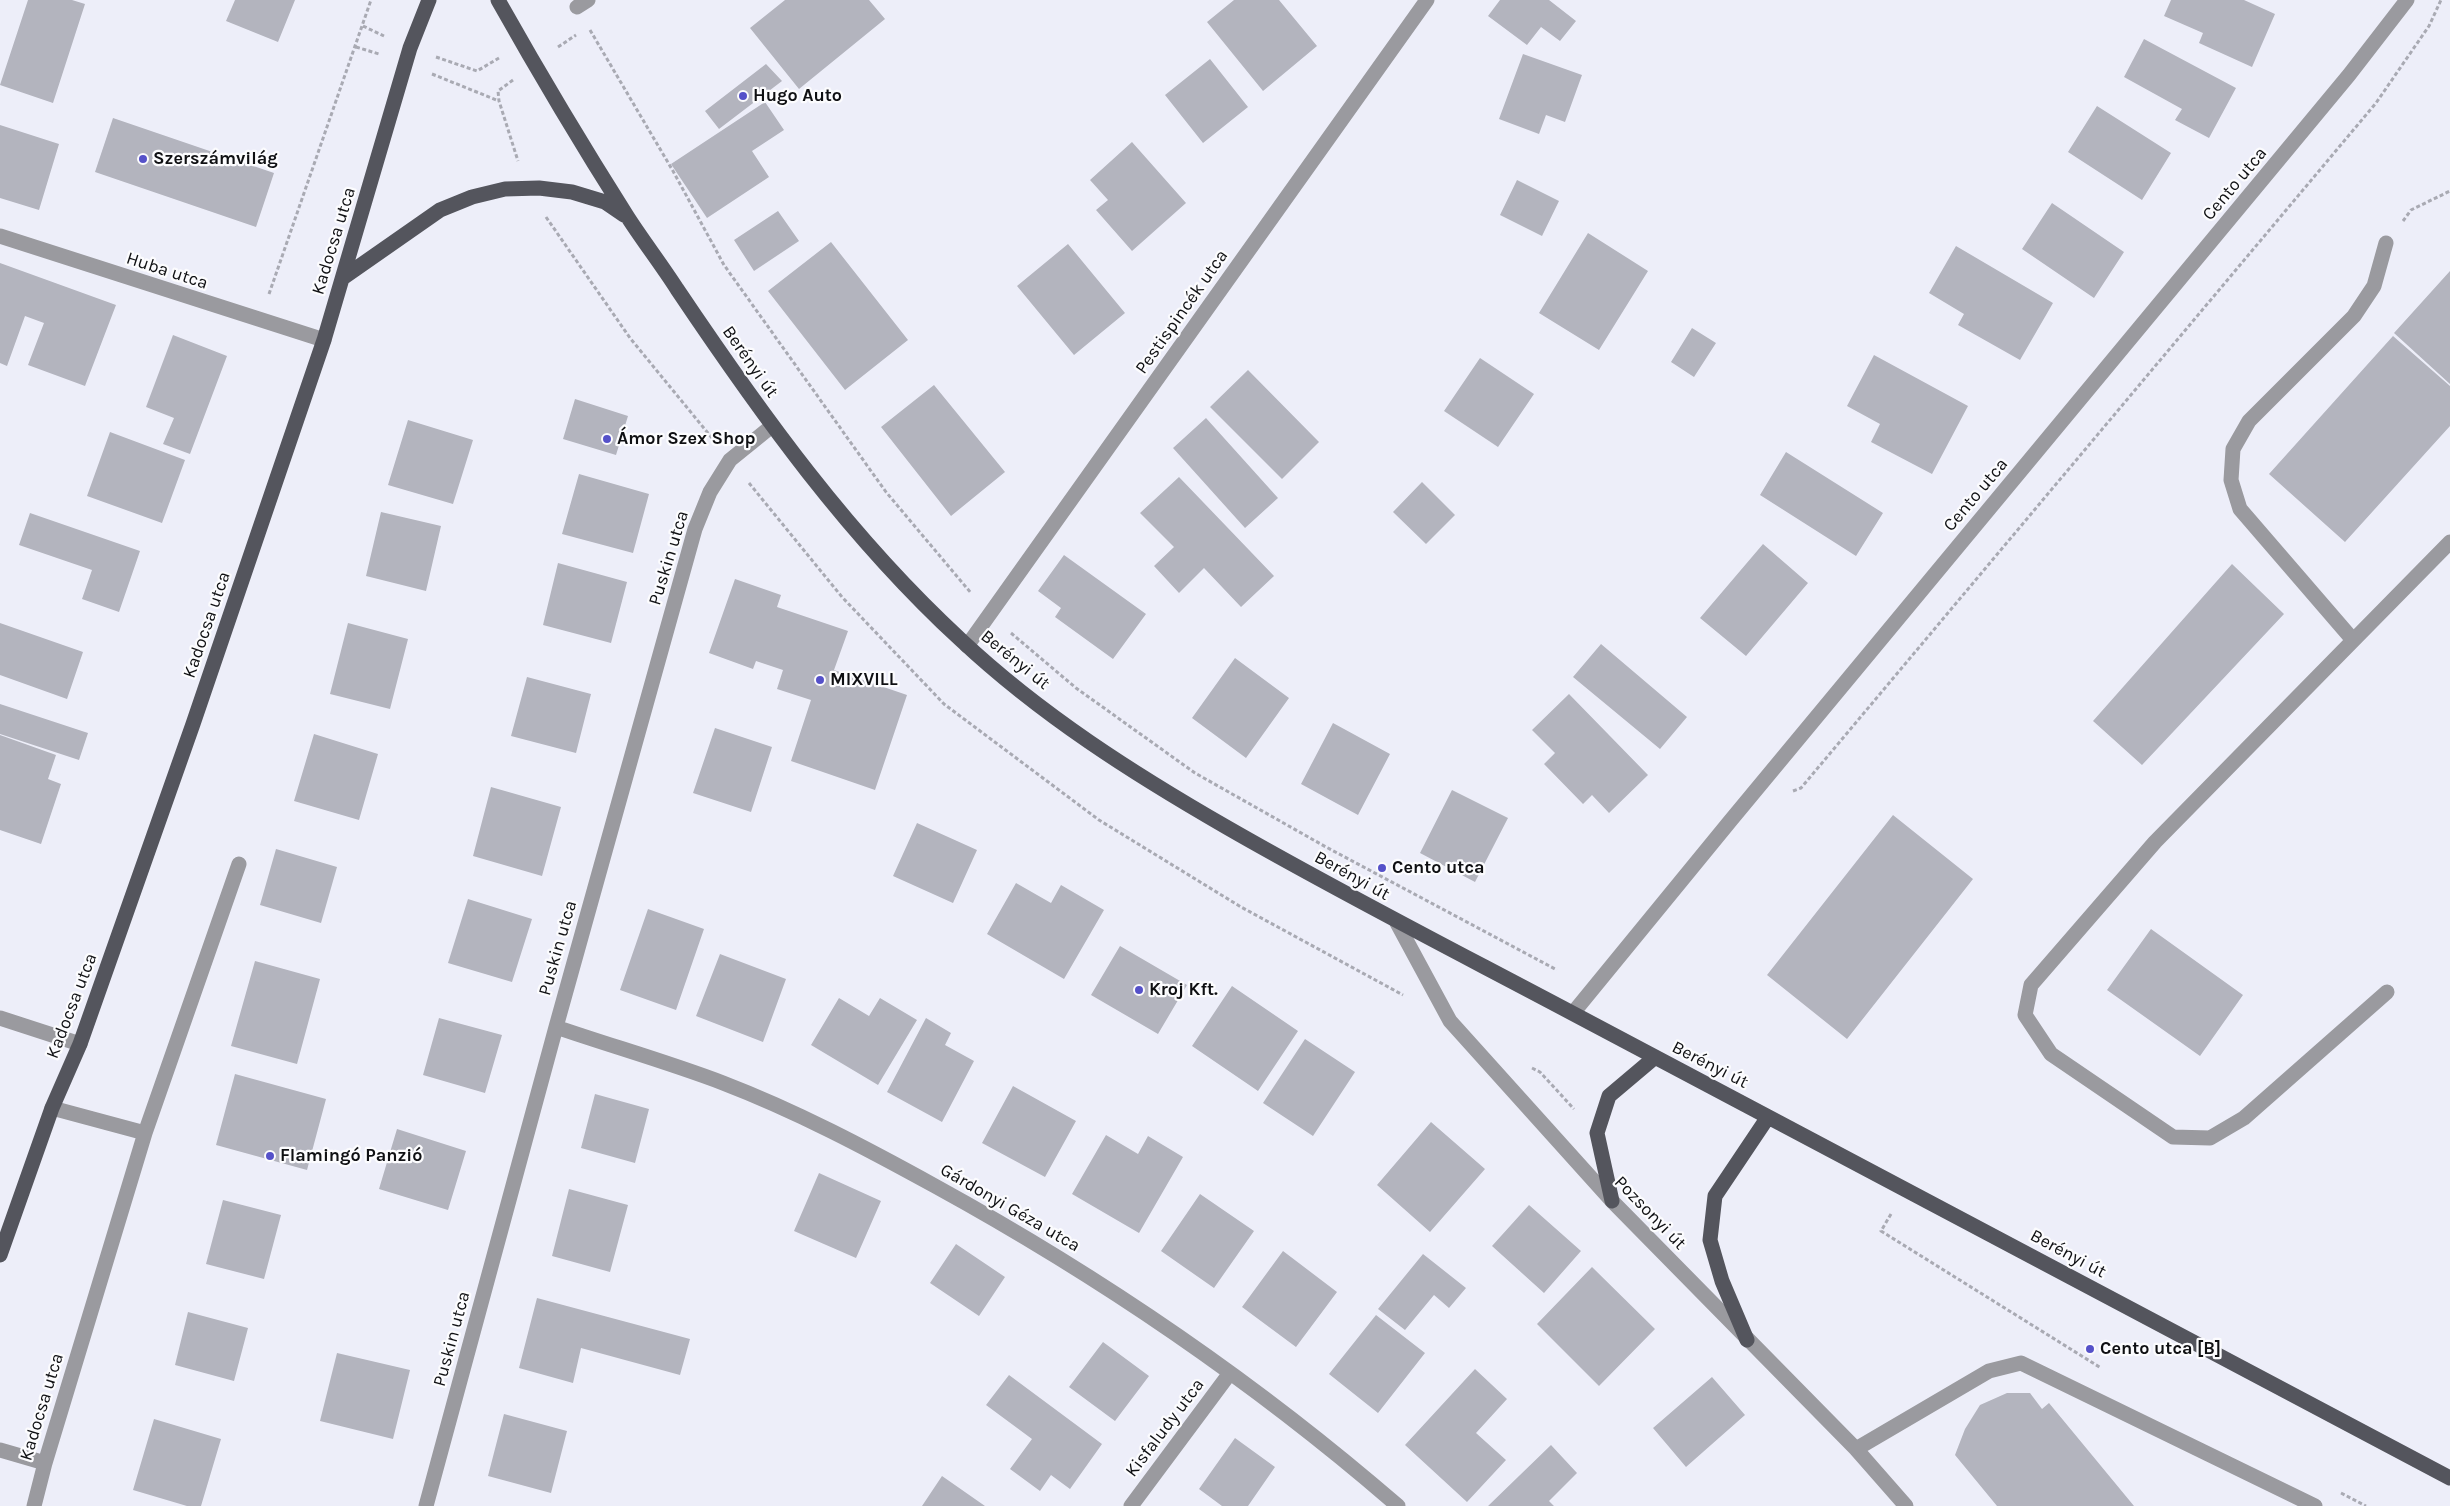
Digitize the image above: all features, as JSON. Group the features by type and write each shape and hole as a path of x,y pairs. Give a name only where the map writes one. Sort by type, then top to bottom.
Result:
{"main road":[{"name":"Kadocsa utca","path":"0,1255 52,1108 80,1044 196,715 324,340 410,48 429,0"},
{"name":"Berényi út","path":"498,0 630,220 728,366 848,524 914,596 967,646 1108,756 1189,806 1397,922 1906,1189 2450,1478"},
{"path":"344,277 440,210 472,197 505,189 539,188 572,192 605,202 630,220"},
{"path":"1612,1201 1596,1134 1609,1096 1654,1058"},
{"path":"1747,1340 1722,1281 1710,1240 1715,1196 1768,1117"}],"street":[{"name":"Pestispincék utca","path":"967,646 1427,0"},
{"name":"Cento utca","path":"1573,1014 2349,76 2407,0"},
{"name":"Huba utca","path":"0,236 324,340"},
{"path":"2353,640 2240,509 2231,480 2233,449 2249,421 2354,316 2374,286 2386,242"},
{"name":"Puskin utca","path":"426,1506 556,1027 695,529 710,492 730,460 772,426"},
{"path":"2387,992 2244,1118 2210,1138 2173,1137 2051,1054 2026,1015 2031,985 2148,850 2450,542"},
{"name":"Kadocsa utca","path":"34,1506 45,1463 145,1133 239,864"},
{"name":"Pozsonyi út","path":"1397,922 1450,1021 1612,1201 1856,1449 1906,1506"},
{"path":"0,1018 80,1044"},
{"name":"Gárdonyi Géza utca","path":"556,1027 724,1083 818,1125 976,1209 1064,1261 1160,1323 1320,1441 1398,1506"},
{"path":"52,1108 145,1133"},
{"path":"1856,1449 1989,1371 2021,1363 2314,1506"},
{"name":"Kisfaludy utca","path":"1131,1506 1230,1373"},
{"path":"0,1450 45,1463"}],"path":[{"path":"260,321 371,0"},
{"path":"1784,796 1802,788 2376,103 2429,26 2441,0"},
{"path":"583,4 724,265 886,492 989,615 1076,688 1195,773 1326,847 1592,989"},
{"path":"363,26 410,48 477,72 523,44"},
{"path":"2386,242 2411,210 2450,191"},
{"path":"1906,1189 1881,1231 2110,1373"},
{"path":"2339,1492 2366,1506"}],"building":[{"path":"28,0 72,0 85,4 53,103 0,85"},
{"path":"235,0 295,0 278,42 226,21"},
{"path":"785,0 869,0 885,19 799,89 750,28"},
{"path":"1234,0 1279,0 1317,46 1263,91 1207,22"},
{"path":"1500,0 1549,0 1576,21 1560,41 1541,27 1527,45 1488,16"},
{"path":"2171,0 2244,0 2275,14 2252,67 2199,43 2203,33 2164,16"},
{"path":"2144,39 2236,88 2209,138 2175,120 2182,109 2124,77"},
{"path":"1523,54 1582,75 1565,122 1546,115 1539,134 1499,119"},
{"path":"1210,59 1248,107 1203,143 1165,95"},
{"name":"Hugo Auto","path":"766,64 782,81 719,129 705,111"},
{"path":"765,102 784,130 752,151 769,177 707,218 671,164"},
{"path":"2097,106 2171,153 2142,200 2068,152"},
{"path":"113,118 274,173 256,227 95,172"},
{"path":"0,125 59,144 39,210 0,198"},
{"path":"1132,142 1186,203 1132,251 1096,210 1108,200 1090,180"},
{"path":"1517,180 1559,201 1542,236 1500,215"},
{"path":"2052,203 2124,252 2094,298 2022,249"},
{"path":"778,211 799,241 754,271 734,240"},
{"path":"1588,233 1648,271 1599,350 1539,313"},
{"path":"831,242 908,340 845,390 768,291"},
{"path":"1068,244 1125,313 1074,355 1017,286"},
{"path":"1956,246 2053,303 2020,360 1958,325 1964,314 1929,293"},
{"path":"0,263 116,305 85,386 28,365 44,323 25,316 7,366 0,363"},
{"path":"2450,271 2450,384 2394,333"},
{"path":"1692,328 1716,343 1694,377 1671,362"},
{"path":"173,335 227,356 190,454 163,444 174,418 146,407"},
{"path":"2393,336 2450,386 2450,426 2345,542 2269,474"},
{"path":"1874,355 1968,406 1932,474 1871,442 1880,424 1847,406"},
{"path":"1480,358 1534,394 1498,447 1444,411"},
{"path":"1248,370 1319,442 1282,479 1210,407"},
{"path":"934,385 1005,472 951,516 881,427"},
{"path":"575,399 628,416 616,455 563,439"},
{"path":"1206,418 1278,498 1245,528 1173,448"},
{"path":"408,420 473,440 453,504 388,485"},
{"path":"110,432 185,460 162,523 87,496"},
{"path":"1786,452 1883,513 1856,556 1760,495"},
{"path":"579,474 649,494 633,553 562,534"},
{"path":"1179,477 1274,576 1241,607 1204,568 1179,593 1154,566 1174,547 1140,513"},
{"path":"1422,482 1455,515 1426,544 1393,512"},
{"path":"381,512 441,526 426,591 366,576"},
{"path":"30,513 140,551 119,612 82,599 92,570 19,545"},
{"path":"1763,544 1808,583 1746,656 1700,618"},
{"path":"1064,555 1146,614 1113,659 1055,617 1061,608 1038,591"},
{"path":"558,563 627,582 611,643 543,625"},
{"path":"2232,564 2284,614 2142,765 2093,721"},
{"name":"MIXVILL","path":"735,579 781,595 777,607 848,631 834,670 907,695 875,790 791,761 811,700 777,689 783,670 756,661 753,669 709,653"},
{"path":"0,623 83,652 67,699 0,675"},
{"path":"348,623 408,639 390,709 330,694"},
{"path":"1601,644 1687,717 1660,749 1573,677"},
{"path":"1235,658 1289,698 1246,758 1192,718"},
{"path":"527,677 591,694 576,753 511,736"},
{"path":"1569,694 1648,775 1609,813 1592,795 1583,804 1544,764 1555,753 1532,730"},
{"path":"0,704 88,733 79,760 0,734"},
{"path":"1333,723 1390,754 1358,815 1301,784"},
{"path":"715,728 772,747 751,812 693,793"},
{"path":"314,734 378,754 359,820 294,801"},
{"path":"0,735 56,755 48,779 61,784 41,844 0,830"},
{"path":"491,787 561,807 542,876 473,856"},
{"path":"1452,790 1508,818 1475,882 1420,853"},
{"path":"1893,815 1973,879 1847,1039 1767,975"},
{"path":"917,823 977,850 953,903 893,876"},
{"path":"276,849 337,867 321,923 260,905"},
{"path":"1016,883 1051,903 1061,885 1104,910 1064,979 987,934"},
{"path":"468,899 532,919 512,982 448,963"},
{"path":"648,909 704,929 676,1010 620,990"},
{"path":"2151,929 2243,995 2200,1056 2107,990"},
{"name":"Kroj Kft.","path":"1120,946 1187,985 1158,1034 1091,995"},
{"path":"720,954 786,979 763,1042 696,1016"},
{"path":"255,961 320,979 297,1064 231,1046"},
{"path":"1232,986 1298,1031 1258,1091 1192,1046"},
{"path":"839,998 869,1016 880,998 917,1020 878,1085 811,1045"},
{"path":"439,1018 502,1035 485,1093 423,1075"},
{"path":"926,1018 951,1033 945,1045 974,1061 942,1122 887,1092"},
{"path":"1305,1039 1355,1072 1313,1136 1263,1103"},
{"path":"235,1074 326,1099 307,1170 216,1145"},
{"path":"1013,1086 1076,1121 1045,1177 982,1143"},
{"path":"595,1094 649,1109 635,1163 581,1148"},
{"path":"1431,1122 1485,1169 1430,1232 1377,1185"},
{"path":"397,1129 466,1151 448,1210 379,1189"},
{"path":"1106,1135 1138,1154 1148,1136 1183,1157 1139,1233 1072,1194"},
{"path":"819,1173 881,1201 856,1258 794,1231"},
{"path":"569,1189 628,1205 610,1272 552,1256"},
{"path":"1200,1194 1254,1231 1214,1288 1161,1251"},
{"path":"223,1200 281,1215 264,1279 206,1264"},
{"path":"1529,1205 1581,1251 1544,1293 1492,1246"},
{"path":"956,1244 1005,1277 979,1316 930,1283"},
{"path":"1283,1251 1337,1292 1296,1347 1242,1307"},
{"path":"1423,1254 1466,1288 1449,1308 1434,1295 1405,1330 1378,1309"},
{"path":"1592,1267 1655,1329 1599,1386 1537,1324"},
{"path":"537,1298 690,1339 680,1375 581,1348 573,1383 519,1368"},
{"path":"188,1312 248,1328 234,1381 175,1365"},
{"path":"1376,1315 1425,1353 1378,1413 1329,1374"},
{"path":"1103,1342 1149,1376 1115,1421 1069,1387"},
{"path":"337,1353 410,1370 393,1439 320,1421"},
{"path":"1475,1369 1507,1399 1476,1433 1506,1460 1467,1502 1405,1445"},
{"path":"1009,1375 1102,1444 1070,1489 1051,1475 1040,1491 1010,1469 1032,1439 986,1405"},
{"path":"1712,1377 1745,1415 1686,1467 1653,1428"},
{"path":"2007,1393 2030,1393 2042,1409 2049,1403 2134,1506 1997,1506 1955,1455 1965,1429 1980,1405"},
{"path":"504,1414 567,1431 551,1493 488,1476"},
{"path":"154,1419 221,1439 201,1506 187,1506 133,1490"},
{"path":"1235,1438 1275,1467 1248,1506 1222,1506 1199,1489"},
{"path":"1551,1445 1577,1473 1549,1501 1554,1506 1488,1506"},
{"path":"942,1476 985,1506 922,1506"}],"place":[{"name":"Hugo Auto","path":"743,96"},
{"name":"Szerszámvilág","path":"143,159"},
{"name":"Ámor Szex Shop","path":"607,439"},
{"name":"MIXVILL","path":"820,680"},
{"name":"Cento utca","path":"1382,868"},
{"name":"Kroj Kft.","path":"1139,990"},
{"name":"Flamingó Panzió","path":"270,1156"},
{"name":"Cento utca [B]","path":"2090,1349"}]}
